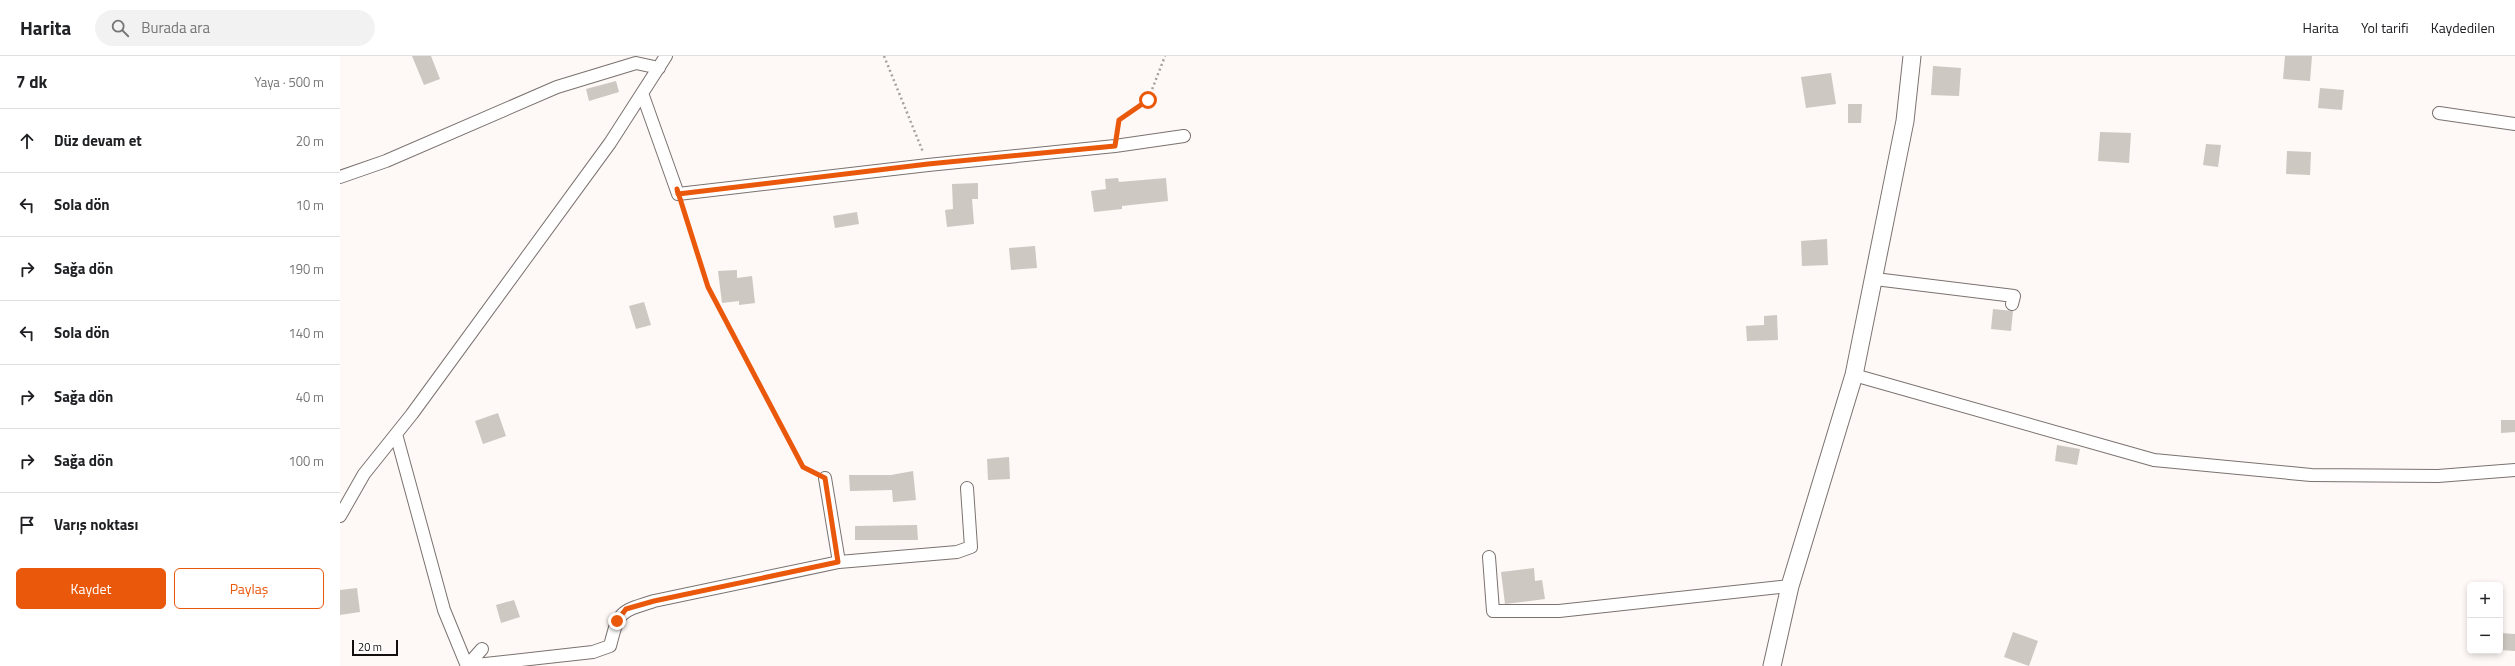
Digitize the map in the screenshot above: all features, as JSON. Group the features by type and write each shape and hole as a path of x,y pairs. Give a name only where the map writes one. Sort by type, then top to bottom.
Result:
{"main road":[{"path":"1772,666 1790,586 1854,375 1905,121 1912,56"}],"street":[{"path":"340,516 364,474 396,434 610,143 666,56"},
{"path":"340,177 386,161 557,87 636,63 659,68"},
{"path":"642,93 678,194 928,164 1115,146 1184,136"},
{"path":"2439,113 2515,124"},
{"path":"1874,280 2014,296 2012,304"},
{"path":"1854,375 2154,460 2311,475 2438,476 2515,470"},
{"path":"396,434 444,610 467,666"},
{"path":"825,478 838,562"},
{"path":"467,666 593,652 610,646 617,621 626,609 654,601 838,562 957,552 971,547 967,488"},
{"path":"1489,557 1493,611 1559,611 1790,586"},
{"path":"467,666 482,648"}],"path":[{"path":"884,56 928,164"},
{"path":"1115,146 1119,120 1148,100 1165,56"},
{"path":"677,189 708,287 803,467 825,478"}],"building":[{"path":"412,56 431,56 440,79 424,85"},
{"path":"2285,56 2312,56 2310,81 2283,79"},
{"path":"1933,66 1961,68 1959,96 1931,95"},
{"path":"1831,73 1836,104 1806,108 1801,77"},
{"path":"616,81 619,92 589,101 586,89"},
{"path":"2320,88 2344,90 2342,110 2318,108"},
{"path":"1848,104 1862,104 1861,123 1848,123"},
{"path":"2100,132 2131,133 2129,163 2098,161"},
{"path":"2206,144 2221,145 2218,167 2203,165"},
{"path":"2287,151 2311,152 2310,175 2286,174"},
{"path":"1118,178 1119,182 1166,178 1168,201 1122,206 1122,209 1094,212 1091,191 1106,189 1105,179"},
{"path":"978,183 978,199 972,199 974,224 947,227 945,210 953,209 952,184"},
{"path":"857,212 859,224 835,228 833,216"},
{"path":"1827,239 1828,265 1802,266 1801,241"},
{"path":"1035,246 1037,268 1011,270 1009,248"},
{"path":"737,270 737,278 752,276 755,303 739,305 739,301 722,303 718,271"},
{"path":"644,302 651,325 636,329 629,306"},
{"path":"1993,309 2013,311 2011,331 1991,329"},
{"path":"1777,315 1778,340 1747,341 1746,326 1764,325 1764,316"},
{"path":"498,413 506,436 483,444 475,421"},
{"path":"2501,420 2515,420 2515,432 2501,433"},
{"path":"2057,445 2080,449 2077,465 2055,461"},
{"path":"1009,457 1010,479 988,480 987,459"},
{"path":"913,471 916,500 893,502 892,490 850,491 849,475 891,475"},
{"path":"917,525 918,540 855,540 855,526"},
{"path":"1534,568 1535,581 1542,580 1545,599 1505,604 1501,572"},
{"path":"357,588 360,612 340,615 340,590"},
{"path":"514,600 520,617 501,623 496,605"},
{"path":"2013,632 2038,641 2029,666 2004,657"},
{"path":"2503,633 2515,634 2515,651 2503,650"}],"route":[{"path":"617,621 626,609 654,601 838,562 825,478 803,467 708,287 677,189 678,194 928,164 1115,146 1119,120 1148,100"}]}
